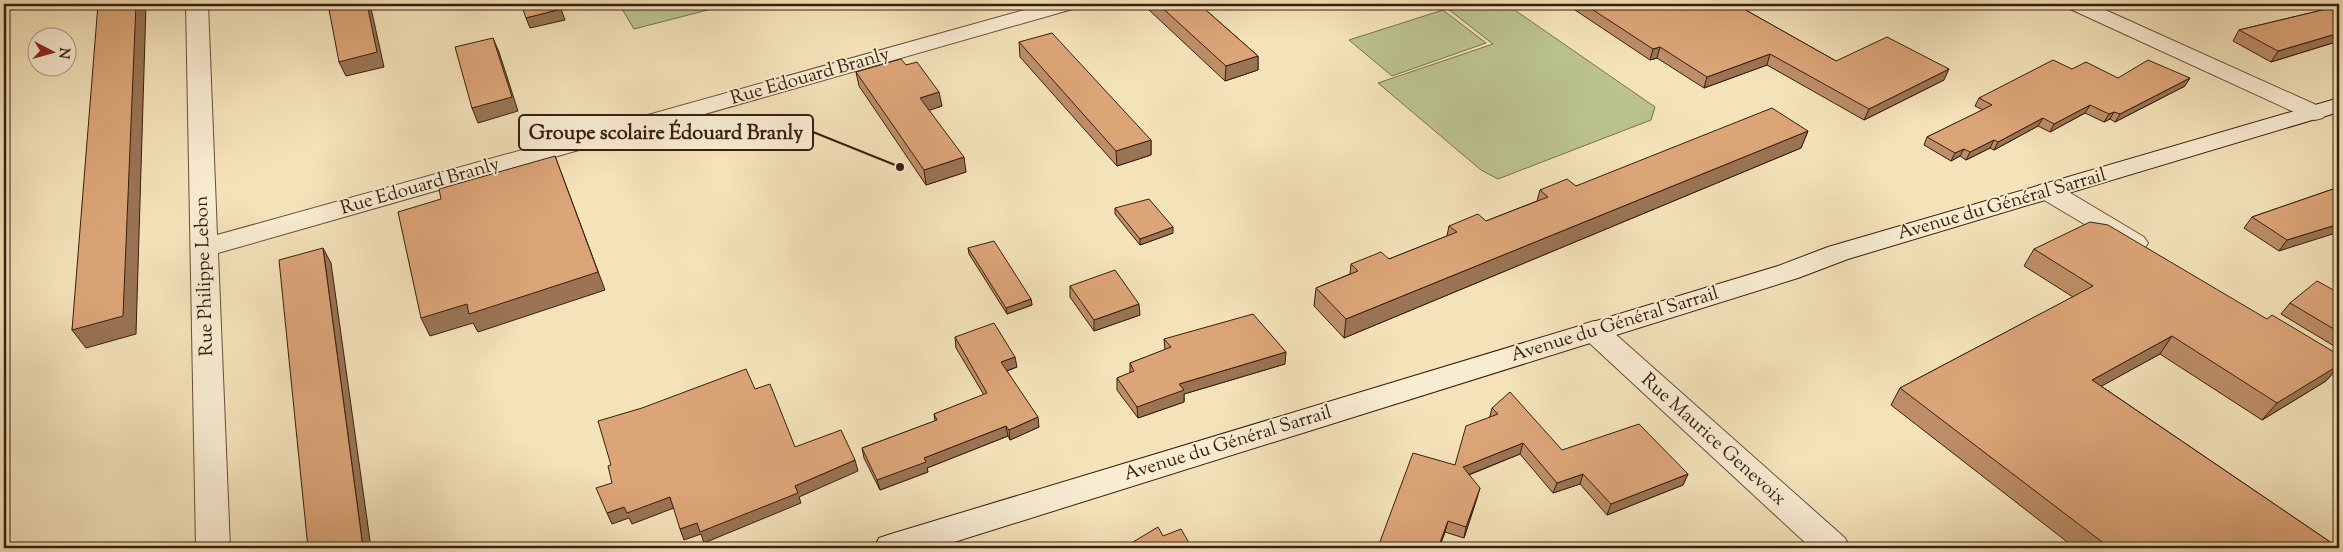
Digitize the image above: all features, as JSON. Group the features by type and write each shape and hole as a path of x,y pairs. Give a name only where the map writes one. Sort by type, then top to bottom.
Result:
{"street":[{"name":"Rue Philippe Lebon","path":"197,4 213,548"},
{"name":"Rue Edouard Branly","path":"204,248 1069,4"},
{"path":"2075,4 2315,113"},
{"name":"Avenue du Général Sarrail","path":"891,548 1788,272 1838,253 2339,105"},
{"path":"2048,191 2160,258"},
{"name":"Rue Maurice Genevoix","path":"1594,331 1833,548"}],"green space":[{"path":"619,4 731,4 634,29"},
{"path":"1465,4 1506,4 1655,107 1651,120 1498,179 1481,170 1378,83 1493,44 1448,9"},
{"path":"1443,10 1486,43 1392,76 1349,40"}],"building":[{"path":"98,4 136,4 123,316 72,330"},
{"path":"328,4 367,4 377,52 339,62"},
{"path":"521,4 559,4 561,9 526,18"},
{"path":"1158,4 1199,4 1258,56 1226,66"},
{"path":"1584,4 1735,4 1836,61 1887,37 1949,69 1869,109 1770,54 1707,77 1660,47 1653,49"},
{"path":"2339,6 2339,33 2278,51 2239,30"},
{"path":"1052,33 1151,140 1116,151 1019,42"},
{"path":"493,38 512,97 472,108 455,47"},
{"path":"901,59 906,65 917,62 939,92 920,98 964,157 924,170 856,72"},
{"path":"2053,60 2072,69 2086,62 2118,78 2148,60 2190,78 2120,114 2114,112 2109,114 2090,105 2054,124 2043,118 1998,142 1994,140 1970,152 1964,149 1955,153 1927,137 1992,105 1979,98"},
{"path":"1772,108 1808,131 1346,319 1316,288 1358,271 1351,264 1381,252 1389,259 1457,232 1449,226 1478,214 1486,221 1548,197 1540,190 1567,179 1576,186"},
{"path":"555,156 598,272 469,314 467,304 421,318 398,212 441,199 439,189"},
{"path":"2339,187 2339,224 2287,240 2252,217"},
{"path":"1149,199 1173,227 1140,239 1115,208"},
{"path":"2090,222 2108,225 2267,319 2272,315 2339,355 2339,358 2336,360 2339,362 2339,365 2277,403 2172,336 2092,380 2339,548 2110,548 1900,388 2093,286 2034,249"},
{"path":"994,241 1031,299 1006,308 968,248"},
{"path":"323,248 363,548 308,548 279,260"},
{"path":"1115,270 1139,304 1094,320 1070,286"},
{"path":"2317,281 2339,293 2339,332 2290,303"},
{"path":"1253,314 1286,352 1179,384 1184,390 1137,407 1117,378 1134,371 1130,363 1171,347 1164,339"},
{"path":"994,323 1015,357 1001,362 1038,417 1009,430 1006,426 924,458 926,462 877,480 862,448 937,420 934,414 987,393 955,337"},
{"path":"746,369 755,389 770,384 795,447 841,430 855,460 795,486 798,493 700,532 697,523 680,529 670,497 627,513 624,507 607,513 596,488 612,483 608,466 611,465 598,421 642,408"},
{"path":"1510,392 1562,450 1639,424 1688,474 1611,504 1583,474 1557,483 1523,443 1463,467 1480,488 1466,527 1448,521 1438,548 1378,547 1413,453 1455,465 1466,426 1498,414 1492,408"},
{"path":"1158,527 1163,536 1181,529 1192,548 1123,548"}],"place":[{"name":"Groupe scolaire Édouard Branly","path":"900,167"}]}
